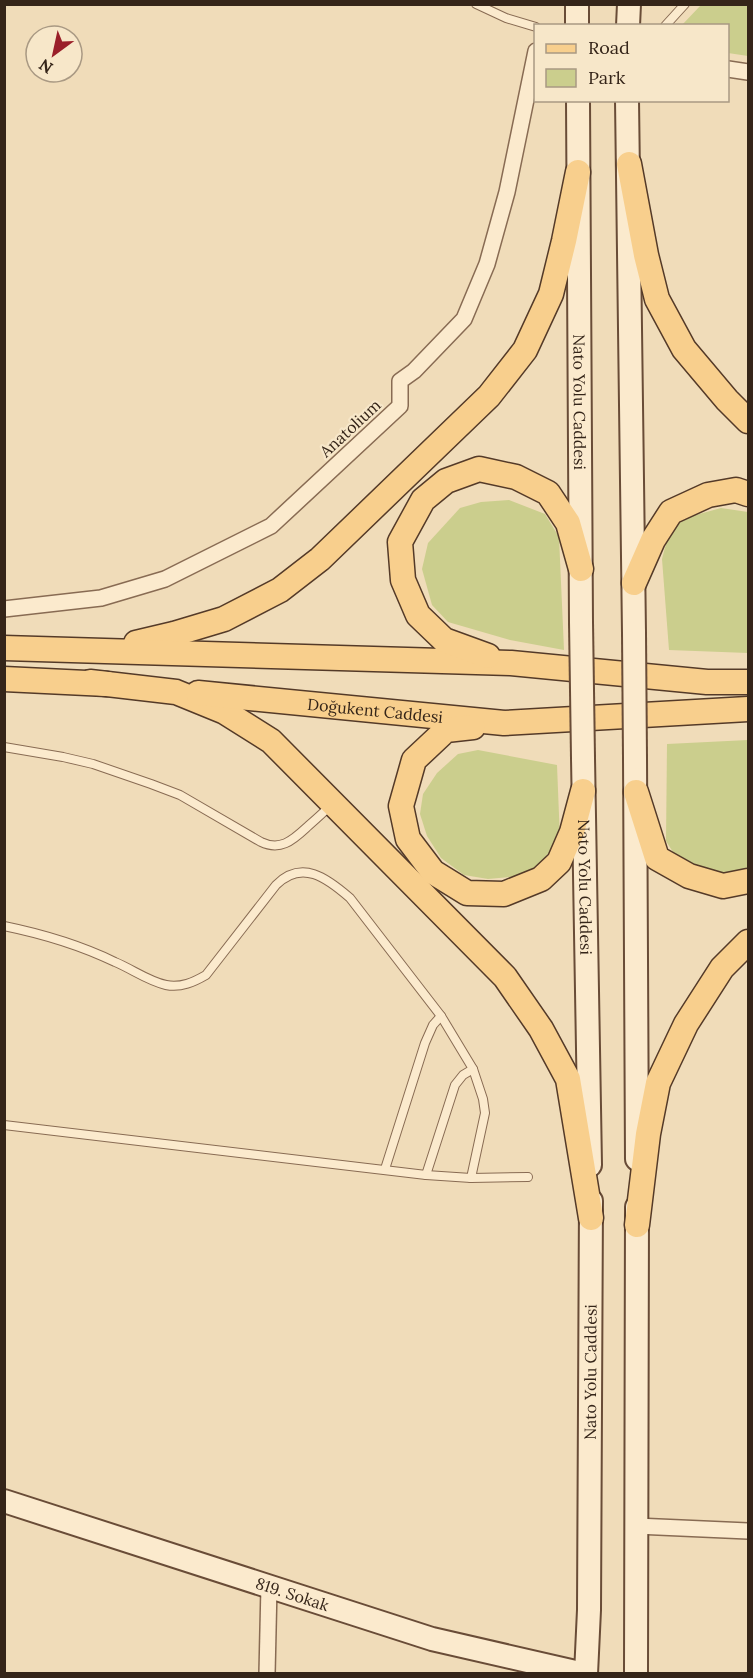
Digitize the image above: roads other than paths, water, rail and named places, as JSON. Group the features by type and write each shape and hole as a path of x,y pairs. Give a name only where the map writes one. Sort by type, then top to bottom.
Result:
{"main road":[{"path":"577,4 577,24"},
{"path":"628,24 629,5"},
{"name":"Nato Yolu Caddesi","path":"578,102 581,622 591,1218 589,1610 585,1674"},
{"path":"629,102 636,792 636,1674"},
{"path":"629,164 646,255 657,299 684,349 748,421"},
{"path":"101,651 174,634 224,619 280,590 320,559 489,396 525,350 551,294 578,172"},
{"path":"511,663 444,640 418,615 403,580 400,542 423,500 446,482 479,470 516,477 548,493 568,523 581,569"},
{"path":"634,583 653,540 671,512 708,495 736,490 748,494"},
{"path":"4,648 511,663 707,682 748,682"},
{"path":"707,682 748,669"},
{"name":"Doğukent Caddesi","path":"4,680 90,682 504,723 748,709"},
{"path":"90,682 176,692 225,712 271,741 505,977 542,1029 568,1079 591,1218"},
{"path":"504,723 446,730 414,760 400,806 408,839 432,872 467,893 504,894 541,879 559,862 572,832 583,791"},
{"path":"636,792 657,858 688,876 723,886 748,881"},
{"path":"637,1225 648,1134 658,1083 686,1024 722,968 748,942"},
{"name":"819. Sokak","path":"4,1501 432,1639 585,1674"}],"street":[{"path":"629,5 641,24"},
{"name":"Anatolium","path":"4,609 101,598 165,579 271,526 400,406 400,381 414,372 464,319 487,264 507,192 534,61"},
{"path":"729,69 748,72"},
{"path":"636,1526 748,1531"},
{"path":"267,1674 269,1586"}],"lane":[{"path":"476,4 506,18 534,26"},
{"path":"667,24 685,4"},
{"path":"4,747 83,762 151,784 180,795 261,842 273,846 293,841 332,804"},
{"path":"4,926 44,935 80,947 167,986 181,986 206,975 284,877 294,872 308,872 331,883 350,898 441,1016 472,1069 483,1099 485,1113 471,1178"},
{"path":"385,1169 425,1043 433,1025 441,1016"},
{"path":"426,1175 455,1085 472,1069"},
{"path":"4,1125 426,1175 471,1178 528,1177"}]}
